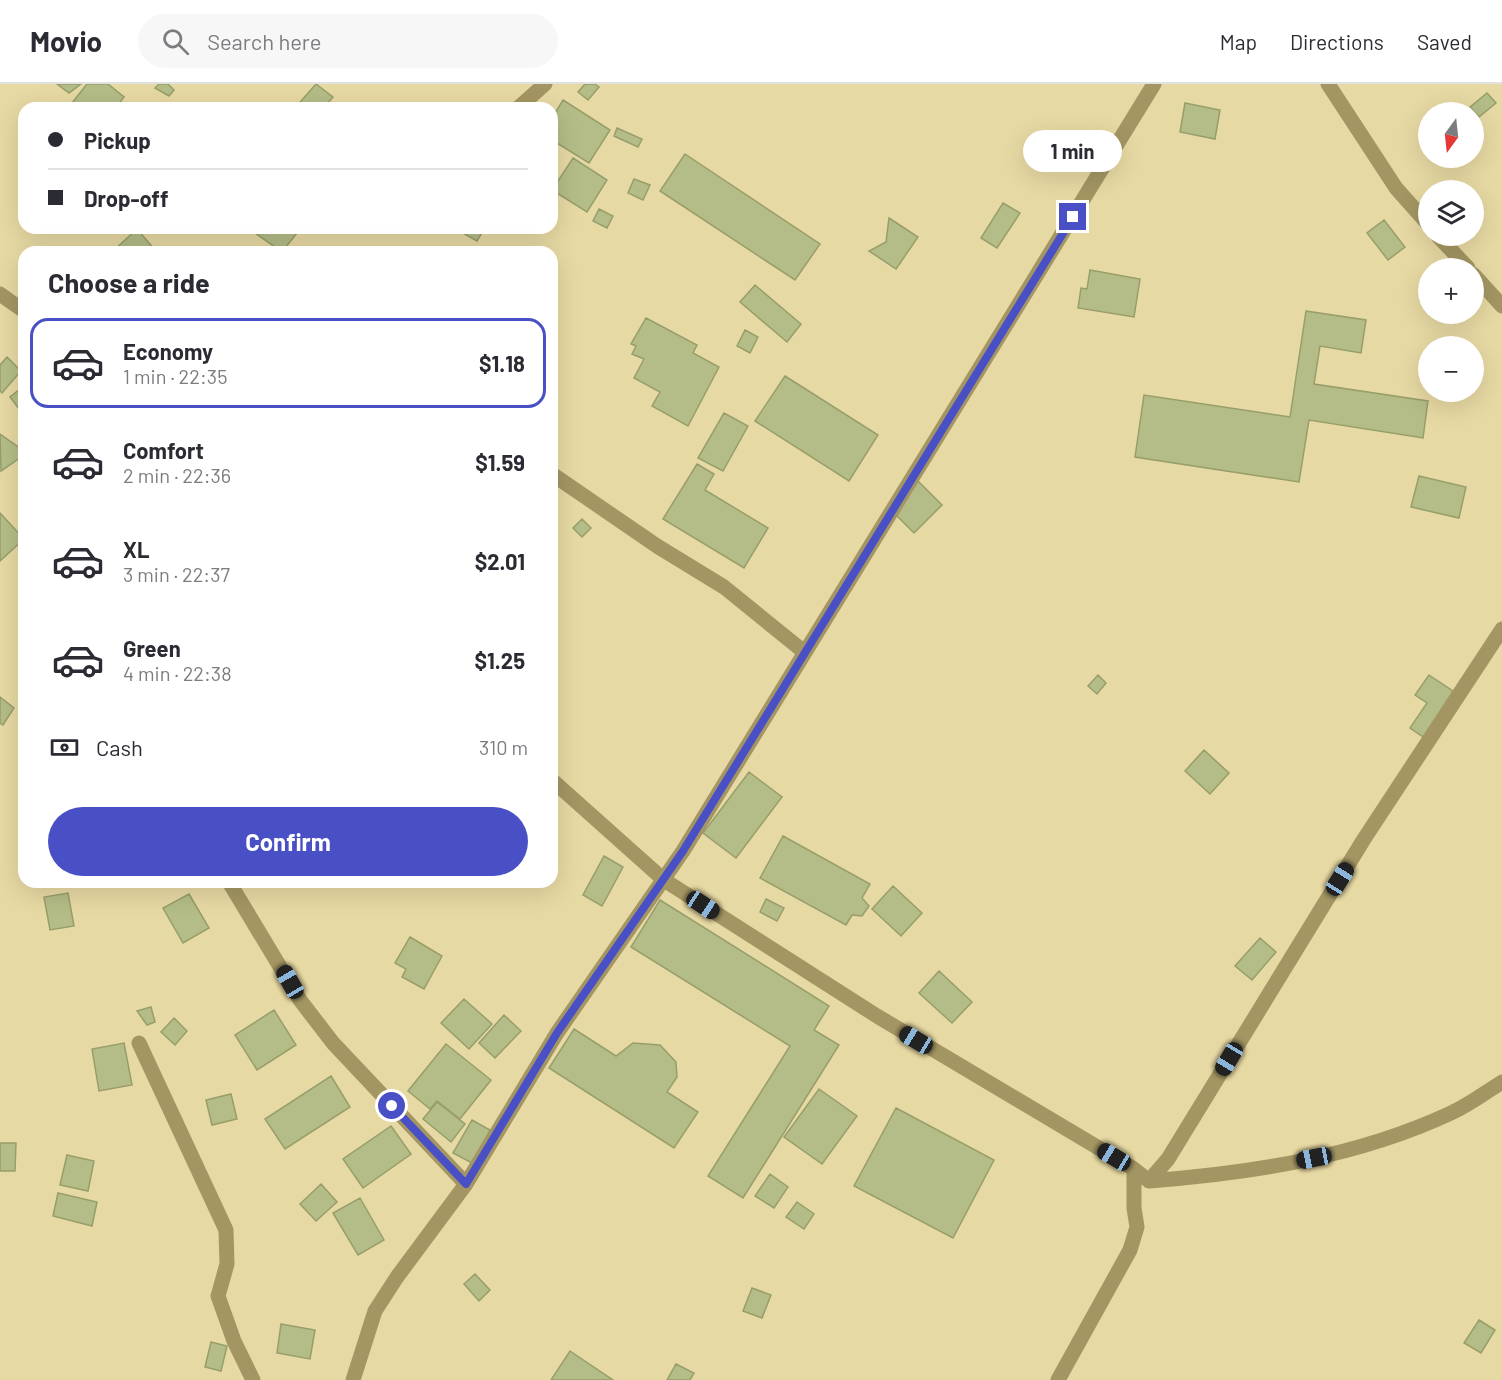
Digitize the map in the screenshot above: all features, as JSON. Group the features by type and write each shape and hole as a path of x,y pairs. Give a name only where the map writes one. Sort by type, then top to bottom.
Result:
{"street":[{"path":"525,102 545,84"},
{"path":"352,1380 375,1311 397,1276 466,1184 557,1033 664,880 1154,84"},
{"path":"1328,84 1396,188 1418,213"},
{"path":"1447,246 1459,258"},
{"path":"1484,286 1502,306"},
{"path":"0,294 18,307"},
{"path":"558,478 657,546 724,587 804,651"},
{"path":"1149,1181 1168,1160 1364,839 1502,629"},
{"path":"558,785 664,880 877,1016 1134,1169 1149,1181 1274,1166 1355,1150 1453,1113 1502,1082"},
{"path":"233,888 300,1000 333,1043 466,1184"},
{"path":"139,1043 216,1204 226,1230 227,1264 218,1296 234,1341 253,1380"},
{"path":"1058,1380 1130,1250 1137,1227 1134,1208 1134,1169"}],"building":[{"path":"57,84 81,84 69,93"},
{"path":"87,84 108,84 124,97 120,102 73,102"},
{"path":"159,84 168,84 174,90 169,96 155,88"},
{"path":"316,84 333,97 328,102 300,102"},
{"path":"585,84 595,84 599,87 588,100 578,92"},
{"path":"1487,93 1496,103 1484,113 1484,102 1476,102"},
{"path":"563,100 610,130 589,163 558,144 558,108"},
{"path":"1185,103 1220,110 1215,139 1180,132"},
{"path":"617,128 642,139 638,147 614,136"},
{"path":"685,154 820,244 795,280 660,191"},
{"path":"573,158 607,180 587,212 558,194 558,181"},
{"path":"634,179 650,185 643,200 628,193"},
{"path":"1003,203 1020,213 997,248 981,238"},
{"path":"599,209 613,216 607,228 593,221"},
{"path":"889,218 918,237 896,269 869,251 886,242"},
{"path":"1384,220 1405,247 1388,260 1367,233"},
{"path":"132,234 141,234 152,246 119,246"},
{"path":"256,234 296,234 287,246 274,246"},
{"path":"465,234 481,234 477,241"},
{"path":"1090,270 1140,279 1134,317 1078,308 1081,288 1087,289"},
{"path":"755,285 801,324 787,342 740,302"},
{"path":"1306,311 1366,320 1361,353 1320,346 1314,384 1428,402 1423,438 1309,420 1299,482 1135,457 1144,395 1290,417"},
{"path":"646,318 697,345 693,353 719,367 688,426 652,406 660,392 634,378 644,359 632,354 636,346 631,344"},
{"path":"745,330 758,337 750,353 737,346"},
{"path":"7,357 18,368 18,374 2,393 0,391 0,365"},
{"path":"785,376 878,435 849,481 755,421"},
{"path":"18,391 18,408 10,397"},
{"path":"724,413 748,426 723,471 698,458"},
{"path":"0,434 18,447 18,459 1,471"},
{"path":"697,464 714,474 705,490 768,528 744,568 663,519"},
{"path":"1419,476 1466,487 1459,518 1411,507"},
{"path":"918,481 942,505 914,533 890,509"},
{"path":"0,513 18,532 18,544 0,561"},
{"path":"582,519 591,528 582,537 573,528"},
{"path":"1098,675 1106,683 1097,694 1088,686"},
{"path":"1429,675 1456,693 1426,739 1410,728 1427,703 1415,695"},
{"path":"0,697 14,708 3,725 0,723"},
{"path":"1204,750 1229,773 1210,794 1185,771"},
{"path":"749,772 782,797 736,858 703,833"},
{"path":"783,836 870,884 862,898 869,906 862,916 852,915 846,925 760,878"},
{"path":"604,856 623,867 602,906 583,895"},
{"path":"893,886 922,913 901,936 872,909"},
{"path":"68,893 74,926 50,930 44,897"},
{"path":"189,894 209,928 183,943 163,908"},
{"path":"766,899 784,908 777,921 760,912"},
{"path":"660,900 829,1006 814,1030 839,1045 743,1198 708,1176 790,1046 631,947"},
{"path":"410,937 442,956 424,989 402,977 406,969 395,963"},
{"path":"1260,938 1276,952 1252,980 1235,966"},
{"path":"939,971 972,1002 952,1023 919,993"},
{"path":"464,999 492,1024 469,1049 441,1023"},
{"path":"151,1007 155,1022 147,1025 137,1011"},
{"path":"274,1010 296,1045 257,1070 235,1035"},
{"path":"504,1015 521,1031 495,1058 479,1043"},
{"path":"174,1018 187,1031 175,1045 161,1032"},
{"path":"574,1029 616,1056 633,1043 660,1045 676,1062 677,1077 667,1092 698,1112 674,1148 549,1068"},
{"path":"124,1043 132,1085 99,1091 92,1049"},
{"path":"446,1044 491,1080 460,1119 437,1101 430,1109 408,1091"},
{"path":"331,1076 350,1107 285,1149 265,1119"},
{"path":"819,1089 857,1116 822,1164 784,1137"},
{"path":"231,1094 237,1119 212,1125 206,1100"},
{"path":"437,1102 465,1124 451,1142 423,1119"},
{"path":"896,1108 994,1160 953,1238 854,1186"},
{"path":"472,1120 490,1130 472,1163 453,1153"},
{"path":"391,1126 411,1154 363,1188 343,1159"},
{"path":"0,1143 16,1143 15,1171 0,1171"},
{"path":"67,1155 94,1161 88,1191 60,1185"},
{"path":"770,1174 788,1187 774,1208 755,1196"},
{"path":"321,1184 337,1202 316,1221 300,1204"},
{"path":"58,1193 97,1202 92,1226 53,1216"},
{"path":"360,1198 384,1240 358,1255 333,1213"},
{"path":"797,1202 814,1214 804,1229 786,1217"},
{"path":"475,1274 490,1290 479,1301 464,1284"},
{"path":"752,1288 771,1295 762,1318 743,1311"},
{"path":"1479,1320 1495,1330 1481,1353 1464,1343"},
{"path":"281,1324 315,1330 310,1359 277,1353"},
{"path":"211,1342 227,1346 221,1371 205,1367"},
{"path":"570,1351 613,1380 551,1380"},
{"path":"676,1364 694,1373 690,1380 667,1380"}],"route":[{"path":"392,1106 466,1184 557,1033 683,851 1073,217"}]}
